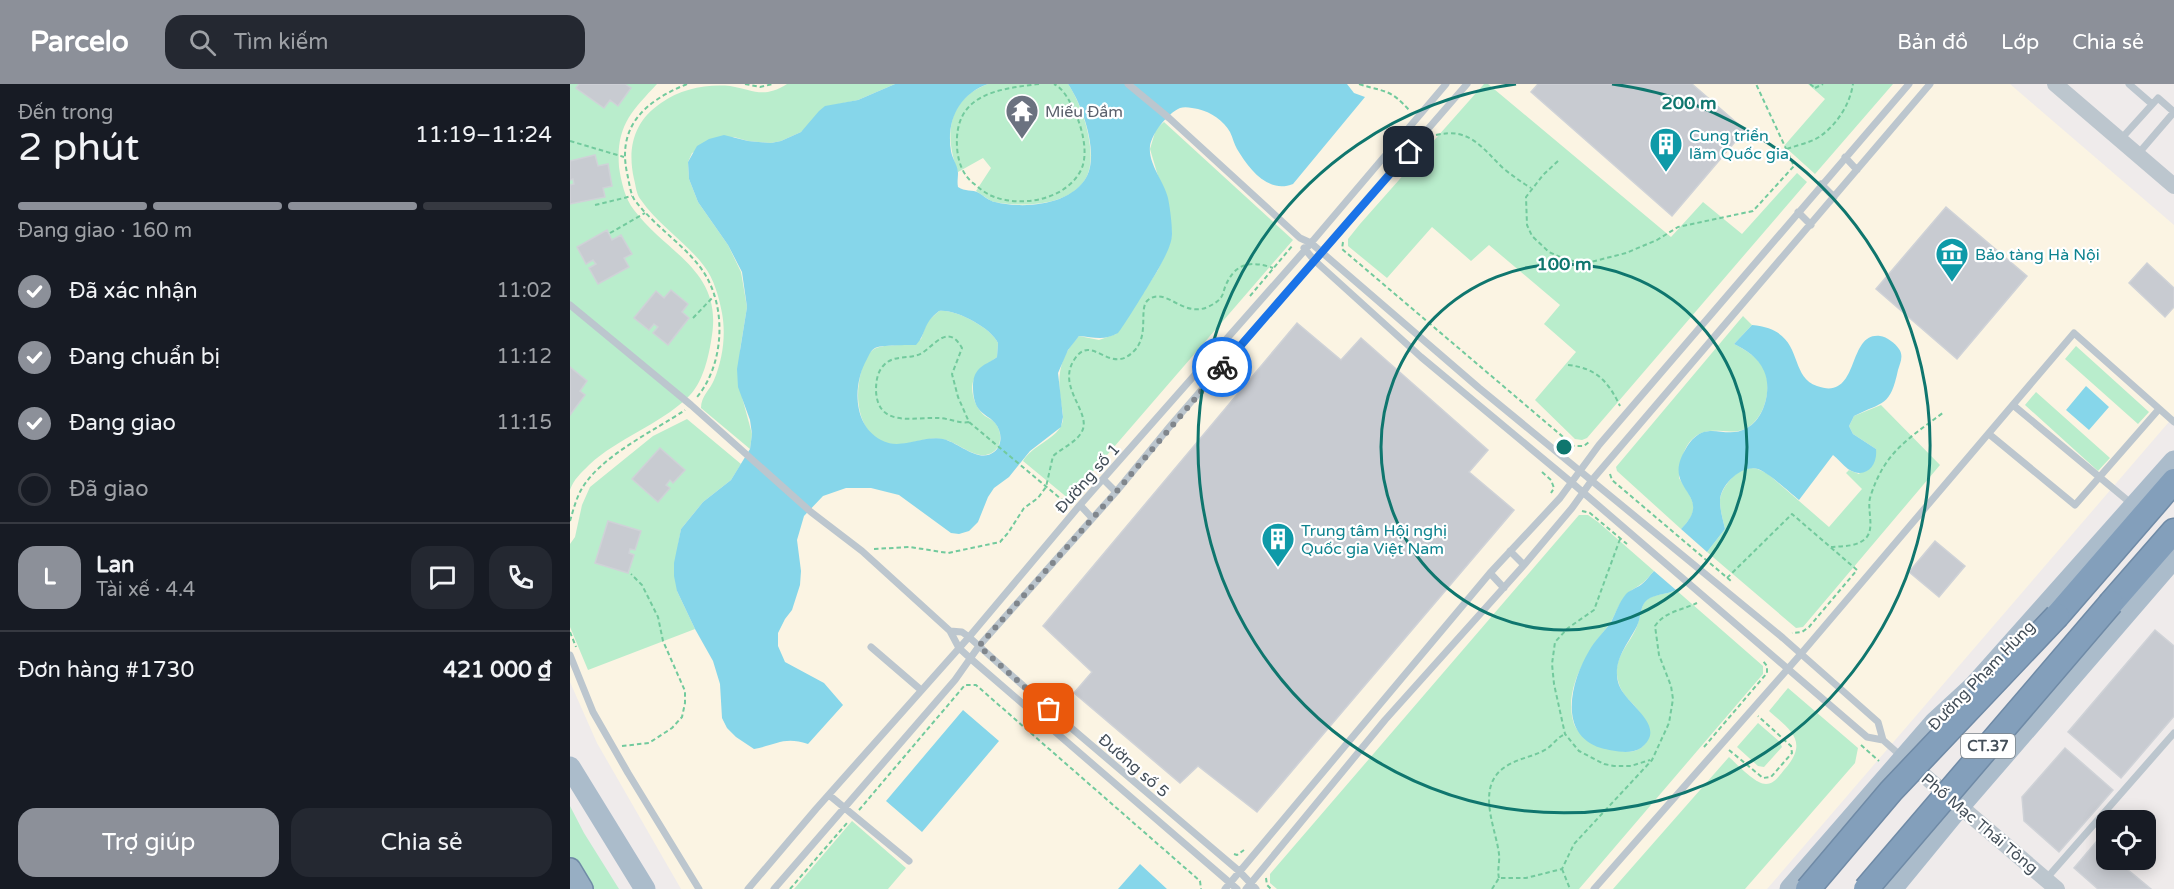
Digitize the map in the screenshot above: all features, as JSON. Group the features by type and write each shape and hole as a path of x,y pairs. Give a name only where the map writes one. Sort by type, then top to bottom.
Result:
{"highway":[{"name":"CT.37","path":"1823,889 2174,481"},
{"name":"CT.37","path":"1866,889 2174,531"},
{"path":"1881,889 2084,651 2111,603"},
{"path":"1808,889 1892,791 2057,616"},
{"path":"570,869 582,889"}],"main road":[{"name":"Đường Phạm Hùng","path":"1790,889 1935,722 1974,686 2174,461"},
{"path":"1892,889 1960,806 2168,569"},
{"path":"570,766 645,889"}],"street":[{"path":"2055,84 2174,186"},
{"name":"Phố Mạc Thái Tông","path":"1903,758 2052,884"}],"lane":[{"path":"1128,84 1169,118 1300,238 1311,243 1479,388 1783,638 1878,722 1883,740"},
{"name":"Đường số 1","path":"748,889 1080,505 1240,325 1446,84"},
{"name":"Đường số 1","path":"774,889 971,659 979,646 1116,492 1171,425 1467,84"},
{"path":"1225,889 1490,573 1571,482 1599,445 1909,84"},
{"path":"1251,887 1385,720 1524,565 1592,480 1930,84"},
{"path":"2129,84 2152,104"},
{"path":"2120,140 2158,98 2174,112 2138,154"},
{"path":"1845,158 1857,170"},
{"path":"1821,184 1834,197"},
{"path":"1798,212 1810,225"},
{"path":"1300,238 1305,250 1314,260 1421,357 1571,482 1867,737 1883,740 1903,758"},
{"path":"570,304 691,405 811,512 862,551 950,631 958,648"},
{"path":"1240,325 1250,334"},
{"path":"1594,889 1800,655 2074,333 2174,422"},
{"path":"1421,357 1428,344"},
{"path":"1218,349 1228,360"},
{"path":"1469,398 1479,388"},
{"path":"2013,405 2134,506"},
{"path":"1989,434 2075,506 2159,409"},
{"path":"1159,417 1171,425"},
{"path":"1142,436 1155,446"},
{"path":"1104,480 1116,492"},
{"path":"1080,505 1092,518"},
{"path":"1510,551 1524,565"},
{"path":"1490,573 1504,588"},
{"path":"950,631 962,632 969,636"},
{"name":"Đường số 5","path":"969,636 1162,808 1239,872 1251,887"},
{"path":"1432,642 1444,653"},
{"path":"871,647 921,690"},
{"name":"Đường số 5","path":"958,648 1237,889"},
{"path":"570,655 593,712 627,773 699,889"},
{"path":"2052,884 2174,733"},
{"path":"829,795 909,861"}],"path":[{"path":"570,521 581,489 602,466 633,442 691,405 711,376 719,346 719,314 714,296 706,276 696,262 645,213 632,196 624,157 628,132 635,119 660,97 687,84"},
{"path":"746,84 760,87 773,84"},
{"path":"1039,84 982,96 970,103 963,114 957,135 963,174 991,196 1004,200 1021,201 1057,194 1066,189 1081,170 1084,144 1079,121 1062,89 1054,84"},
{"path":"1359,84 1395,94 1410,111"},
{"path":"1558,161 1531,189 1526,197 1526,210 1527,225 1532,236 1549,252 1560,258 1587,263 1626,253 1657,240 1678,227 1753,211 1794,166 1756,84"},
{"path":"1810,84 1815,88"},
{"path":"1815,88 1818,84"},
{"path":"1815,88 1823,84"},
{"path":"1787,149 1820,136 1836,121 1851,96 1853,84"},
{"path":"1428,138 1439,134 1463,135 1486,149 1517,180 1531,189"},
{"path":"570,141 624,157"},
{"path":"595,205 632,196"},
{"path":"609,233 645,213"},
{"path":"1343,238 1342,249 1574,446 1584,446 1592,439"},
{"path":"862,551 904,546 948,553 1000,542 1024,508 1038,498 1046,487 1053,456 1077,438 1084,427 1084,418 1069,386 1068,374 1078,355 1085,350 1093,351 1114,360 1123,359 1131,354 1141,342 1144,308 1146,302 1152,298 1164,296 1187,309 1197,310 1218,301 1225,294 1230,278 1243,266 1259,263 1274,268"},
{"path":"693,318 714,296"},
{"path":"969,422 938,418 901,419 885,412 879,404 876,384 882,367 892,358 918,355 940,338 946,337 959,343 962,348 952,374 958,397 969,422 1069,506"},
{"path":"1568,365 1589,369 1598,375 1620,406"},
{"path":"1830,547 1853,545 1867,537 1870,531 1868,509 1870,498 1883,466 1897,447 1944,412"},
{"path":"1608,471 1612,480 1736,585"},
{"path":"1542,472 1551,480 1554,488 1548,499"},
{"path":"1578,513 1584,510 1590,513 1629,546"},
{"path":"1727,578 1792,514 1857,570 1803,632 1792,634 1784,627"},
{"path":"1620,539 1594,610 1568,628 1555,642 1552,664 1554,684 1565,734 1579,751 1604,764 1623,767 1652,760"},
{"path":"622,746 649,743 672,728 682,717 685,704 685,691 663,641 658,617 642,585 631,574"},
{"path":"1570,889 1562,869 1574,843 1652,760 1669,723 1671,686 1659,655 1655,626 1660,618 1697,603 1689,596"},
{"path":"1699,754 1767,673 1767,666 1760,658"},
{"path":"790,889 965,686 976,685 1200,881 1201,889"},
{"path":"1729,750 1763,778 1771,777 1792,753 1791,746 1759,717"},
{"path":"1492,889 1498,878 1499,854 1491,819 1489,796 1492,782 1508,765 1542,752 1565,734"},
{"path":"1857,742 1879,761"},
{"path":"1226,851 1237,855 1245,849"},
{"path":"1498,878 1526,879 1562,869"},
{"path":"1266,874 1267,885 1272,889"}],"shaded area":[{"name":"Trung tâm Hội nghị Quốc gia Việt Nam","path":"570,84 2010,84 2174,225 2174,416 1767,889 681,889 597,743 570,682"}],"green space":[{"path":"570,84 657,84 633,112 623,130 619,153 622,184 634,210 689,264 700,278 709,294 713,313 707,360 693,392 676,408 600,455 578,476 570,490"},
{"path":"787,84 895,84 858,100 834,105 801,132 781,141 771,143 734,137 692,153 688,162 689,179 698,202 728,245 741,272 747,307 740,350 742,397 752,434 750,449 701,408 722,355 724,329 719,301 708,271 639,198 632,168 632,146 644,118 661,103 677,94 694,88 721,86 765,92 779,89"},
{"path":"988,84 1068,84 1087,128 1091,154 1087,176 1073,192 1042,203 996,202 976,191 991,168 983,158 958,172 951,145 952,120 964,99"},
{"path":"1484,84 1488,84 1671,237 1703,202 1742,234 1797,173 1807,182 1587,438 1582,440 1575,439 1535,400 1576,352 1544,324 1560,305 1489,245 1471,261 1432,227 1387,278 1348,246 1348,239 1360,224"},
{"path":"1808,84 1893,84 1815,174 1784,146 1825,99"},
{"path":"1164,122 1293,240 1069,499 1023,461 1032,451 1054,435 1061,426 1063,417 1060,393 1061,367 1072,344 1079,336 1099,340 1116,334 1158,270 1169,246 1172,235 1167,197 1150,149 1156,129"},
{"path":"939,311 963,316 988,331 998,343 997,357 978,372 973,383 974,399 978,408 995,423 999,431 998,446 987,455 974,453 936,438 905,444 882,442 868,430 860,412 859,383 868,356 881,347 921,339 927,322"},
{"path":"1743,316 1752,325 1734,344 1756,358 1765,371 1768,387 1765,404 1757,419 1745,429 1733,432 1708,431 1691,440 1683,455 1679,478 1691,499 1693,510 1688,522 1681,529 1617,471 1616,467"},
{"path":"2076,346 2149,412 2138,424 2065,359"},
{"path":"2036,392 2110,458 2098,471 2025,405"},
{"path":"1881,405 1940,465 1803,627 1796,628 1707,552 1725,529 1720,504 1722,492 1732,478 1741,471 1748,468 1757,469 1768,474 1829,527 1862,489 1846,473 1849,470 1859,474 1876,449 1853,434 1849,426 1854,416"},
{"path":"687,419 741,464 731,480 703,502 681,529 678,545 677,591 695,629 588,670 570,627 570,544 575,537 582,505 590,487 653,436"},
{"path":"1579,515 1588,515 1598,522 1654,571 1624,598 1580,670 1572,696 1571,710 1575,727 1580,732 1602,744 1625,752 1639,749 1645,744 1649,736 1645,723 1620,688 1617,666 1619,658 1635,631 1644,603 1652,597 1676,590 1763,666 1763,674 1579,889 1277,889 1270,883 1270,874"},
{"path":"1788,688 1858,748 1855,763 1745,889 1613,889 1729,757 1762,783 1769,784 1778,777 1791,760 1796,744 1790,731 1769,711"},
{"path":"1758,723 1780,742 1782,747 1764,767 1758,766 1737,747"},
{"path":"570,806 619,889 589,889 570,857"},
{"path":"852,821 906,868 888,889 794,889"}],"water":[{"path":"895,84 988,84 969,94 953,119 950,140 958,170 958,187 976,192 993,201 1032,205 1070,194 1080,186 1090,166 1091,154 1087,128 1079,103 1068,84 1347,84 1354,93 1365,97 1293,184 1284,186 1267,183 1253,172 1237,149 1227,128 1212,115 1203,110 1184,107 1165,119 1154,135 1150,153 1169,202 1171,243 1159,268 1118,333 1104,338 1079,336 1068,350 1058,373 1063,417 1061,427 1030,451 1009,477 994,488 978,522 969,531 959,534 951,533 899,495 871,488 846,488 823,496 804,516 797,540 801,571 800,585 792,610 778,633 778,646 785,662 824,683 843,705 808,744 786,741 754,749 736,737 727,728 722,718 720,684 713,661 677,591 674,576 674,563 681,529 703,502 731,480 750,449 752,434 750,420 738,387 737,369 747,307 742,272 728,245 698,202 689,179 688,162 697,146 709,139 724,135 748,141 771,143 781,141 801,132 825,106 858,100","holes":["939,311 963,316 981,326 998,343 997,357 978,370 973,382 977,406 995,423 1000,434 999,446 988,455 975,454 949,441 935,438 896,444 888,443 871,433 860,414 859,380 871,351 883,346 916,345 934,316"]},
{"path":"1752,325 1781,335 1794,353 1802,373 1817,386 1831,388 1841,384 1862,344 1869,338 1880,336 1891,341 1900,352 1901,360 1888,397 1879,405 1854,416 1849,426 1853,434 1876,449 1875,461 1869,470 1854,472 1833,455 1799,500 1763,471 1752,468 1739,473 1728,483 1721,495 1720,508 1725,529 1707,552 1681,529 1690,517 1693,508 1692,500 1679,476 1679,465 1691,441 1699,434 1706,431 1730,432 1747,428 1762,410 1767,394 1764,371 1755,358 1734,344"},
{"path":"2086,386 2109,407 2089,430 2066,410"},
{"path":"1654,571 1676,590 1646,601 1617,669 1619,685 1623,693 1648,724 1650,732 1648,740 1641,748 1627,752 1601,748 1587,741 1578,731 1573,719 1573,691 1577,677 1589,651 1611,622 1624,597 1644,583"},
{"path":"963,710 999,741 922,832 886,801"},
{"path":"1140,864 1167,889 1118,889"}],"building":[{"path":"579,84 625,84 631,88 618,106 610,100 604,108 576,88"},
{"name":"Cung triển lãm Quốc gia","path":"1538,84 1692,84 1745,130 1672,216 1531,92"},
{"path":"595,155 598,166 608,164 612,186 603,188 605,197 570,204 570,185 574,184 573,179 570,180 570,161"},
{"name":"Bảo tàng Hà Nội","path":"1946,207 2027,276 1957,359 1876,289"},
{"path":"607,230 612,240 621,235 632,254 624,258 629,267 598,284 589,268 596,264 593,260 586,264 577,247"},
{"path":"2147,263 2174,288 2174,307 2165,317 2129,283"},
{"path":"671,290 688,304 682,312 689,318 668,345 653,333 658,327 654,324 649,330 634,318 656,291 664,298"},
{"name":"Trung tâm Hội nghị Quốc gia Việt Nam","path":"1297,323 1341,360 1361,338 1488,450 1469,472 1514,510 1257,812 1198,766 1180,783 1074,693 1092,672 1043,626"},
{"path":"570,367 587,381 580,391 585,395 570,415"},
{"path":"660,448 685,470 673,483 670,480 666,485 670,488 658,502 632,479"},
{"path":"608,521 641,531 635,550 630,549 629,553 634,555 628,573 595,563"},
{"path":"1935,541 1965,566 1939,597 1909,572"},
{"path":"2155,630 2174,646 2174,716 2121,778 2068,732"},
{"path":"2065,748 2113,790 2059,852 2024,821 2022,797"},
{"path":"2096,842 2096,870 2128,870 2151,889 2098,889 2074,868"}],"way so far":[{"path":"1049,709 979,646 1116,492 1222,367"}],"place":[{"name":"Miếu Đầm","path":"1022,140"},
{"name":"Cung triển lãm Quốc gia","path":"1666,173"},
{"name":"Bảo tàng Hà Nội","path":"1952,283"},
{"name":"Trung tâm Hội nghị Quốc gia Việt Nam","path":"1278,568"}],"route":[{"path":"1222,367 1409,152"}]}
